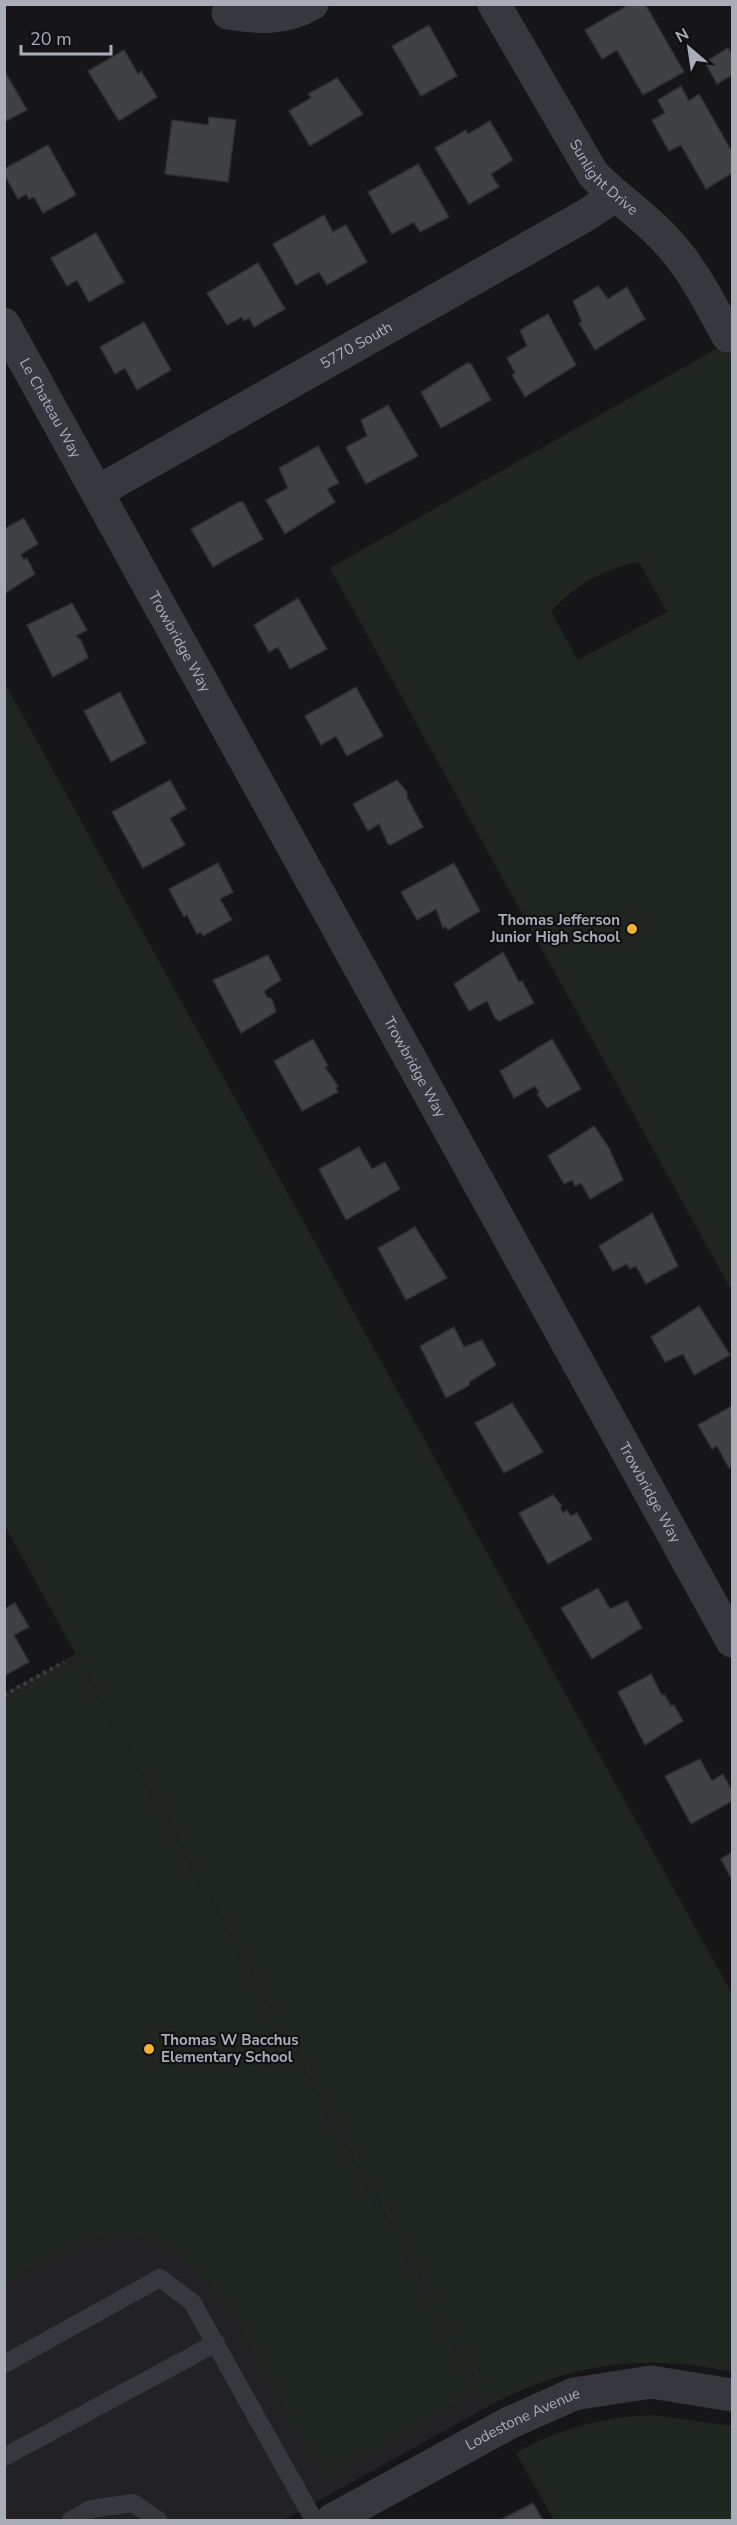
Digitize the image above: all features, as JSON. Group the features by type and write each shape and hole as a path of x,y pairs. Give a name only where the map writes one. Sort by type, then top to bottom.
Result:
{"street":[{"path":"228,13 264,19 301,11 312,4"},
{"name":"Sunlight Drive","path":"494,4 576,149 593,174 614,196 664,238 688,266 728,336"},
{"name":"5770 South","path":"97,492 568,225 614,196"},
{"name":"Le Chateau Way","path":"4,324 97,492"},
{"name":"Trowbridge Way","path":"97,492 732,1641"},
{"name":"Lodestone Avenue","path":"332,2520 509,2423 574,2394 651,2382 732,2395"}],"lane":[{"path":"4,2364 160,2278 192,2301 314,2520"},
{"path":"4,2457 216,2343"},
{"path":"71,2520 91,2509 133,2503 158,2520"}],"path":[{"path":"4,1695 64,1662"}],"shaded area":[{"name":"Thomas Jefferson Junior High School","path":"732,340 732,1291 330,568","holes":["639,562 667,612 578,660 551,612 560,602 590,580 614,569"]},
{"path":"4,682 732,1994 732,2372 668,2363 608,2366 550,2379 491,2405 5,1526"},
{"name":"Thomas W Bacchus Elementary School","path":"76,1654 491,2405 284,2520 5,2520 4,1693"},
{"name":"Thomas W Bacchus Elementary School","path":"69,1662 78,1664 475,2384 471,2396 330,2475 312,2460 214,2290 197,2270 177,2253 155,2242 129,2236 98,2239 74,2246 5,2284 5,1698"},
{"path":"653,2415 732,2426 732,2520 554,2520 516,2453 532,2444 582,2425 617,2418"}],"building":[{"path":"630,4 645,4 684,72 643,95 617,50 602,59 585,30"},
{"path":"429,25 457,76 421,96 392,46"},
{"path":"728,48 732,55 732,75 717,84 705,62"},
{"path":"124,50 138,74 141,71 157,97 119,121 88,71"},
{"path":"4,70 27,110 4,122"},
{"path":"337,78 363,114 310,146 289,111 311,98 308,94"},
{"path":"681,86 689,101 699,94 732,152 732,173 706,189 681,145 669,151 652,120 665,113 658,100"},
{"path":"209,117 236,120 228,182 165,174 172,120 208,125"},
{"path":"490,121 513,160 491,174 499,187 469,204 435,148 466,130 468,134"},
{"path":"48,145 76,195 43,213 34,197 29,199 26,194 18,199 4,174 4,169"},
{"path":"418,164 449,217 420,232 414,222 392,234 368,192"},
{"path":"324,215 333,232 346,225 367,262 327,285 319,272 296,285 273,244"},
{"path":"96,233 124,282 89,302 77,280 67,286 51,258"},
{"path":"258,263 285,309 254,327 249,318 244,321 242,317 227,325 207,293"},
{"path":"598,286 608,299 627,287 645,319 595,350 579,323 582,322 573,301"},
{"path":"548,314 576,365 525,397 512,375 515,373 507,358 527,346 520,330"},
{"path":"144,322 171,370 137,390 125,368 115,374 100,347"},
{"path":"467,363 471,364 491,400 441,428 421,392"},
{"path":"388,405 418,456 366,484 346,447 367,436 361,420"},
{"path":"318,446 339,483 327,489 335,502 285,534 266,500 288,488 279,468"},
{"path":"239,502 243,502 263,539 213,567 191,529"},
{"path":"24,518 38,544 21,554 24,560 27,558 35,574 4,594 4,529"},
{"path":"298,598 327,649 290,669 278,647 269,652 254,625"},
{"path":"72,603 87,630 76,636 81,640 88,658 53,677 27,625"},
{"path":"356,687 383,736 347,756 336,736 321,745 305,716"},
{"path":"120,692 146,743 111,762 84,711"},
{"path":"170,780 186,809 170,818 185,845 143,868 112,812"},
{"path":"397,780 407,792 407,797 423,827 391,845 388,844 379,824 368,831 353,804"},
{"path":"218,863 233,892 220,899 232,920 203,936 201,932 197,934 187,915 184,917 169,889"},
{"path":"454,863 480,911 448,930 446,927 443,928 436,909 417,920 401,892"},
{"path":"503,952 519,982 522,981 534,1003 499,1021 495,1018 487,1001 469,1011 454,984"},
{"path":"268,955 281,980 264,991 267,997 272,999 276,1012 241,1033 213,980"},
{"path":"313,1039 328,1066 325,1067 338,1086 336,1088 338,1092 302,1111 274,1061"},
{"path":"552,1039 581,1089 547,1108 537,1094 539,1093 535,1086 514,1098 500,1071"},
{"path":"594,1126 609,1148 623,1180 590,1199 581,1183 575,1186 572,1180 564,1184 548,1156"},
{"path":"359,1147 372,1169 385,1162 400,1189 346,1220 319,1169"},
{"path":"652,1213 678,1266 646,1284 636,1266 630,1269 627,1264 613,1271 599,1246"},
{"path":"415,1227 447,1278 406,1300 378,1248"},
{"path":"699,1306 730,1355 694,1375 683,1354 665,1362 651,1337"},
{"path":"454,1327 464,1347 482,1340 496,1365 469,1382 470,1385 446,1398 420,1346"},
{"path":"512,1403 543,1452 504,1473 475,1423"},
{"path":"732,1406 732,1465 729,1468 717,1446 712,1449 698,1425"},
{"path":"553,1495 562,1506 560,1507 563,1513 567,1510 571,1516 577,1513 592,1539 548,1564 519,1513"},
{"path":"598,1588 610,1609 627,1601 642,1628 592,1659 561,1608"},
{"path":"15,1603 29,1627 14,1635 29,1662 4,1676 4,1609"},
{"path":"651,1674 662,1696 664,1694 671,1706 674,1705 683,1721 645,1745 618,1692"},
{"path":"700,1759 712,1781 723,1774 732,1791 732,1801 691,1824 665,1776"},
{"path":"732,1852 732,1880 721,1859"},
{"path":"533,2503 543,2520 500,2520"}],"place":[{"name":"Thomas Jefferson Junior High School","path":"632,929"},
{"name":"Thomas W Bacchus Elementary School","path":"149,2049"}]}
